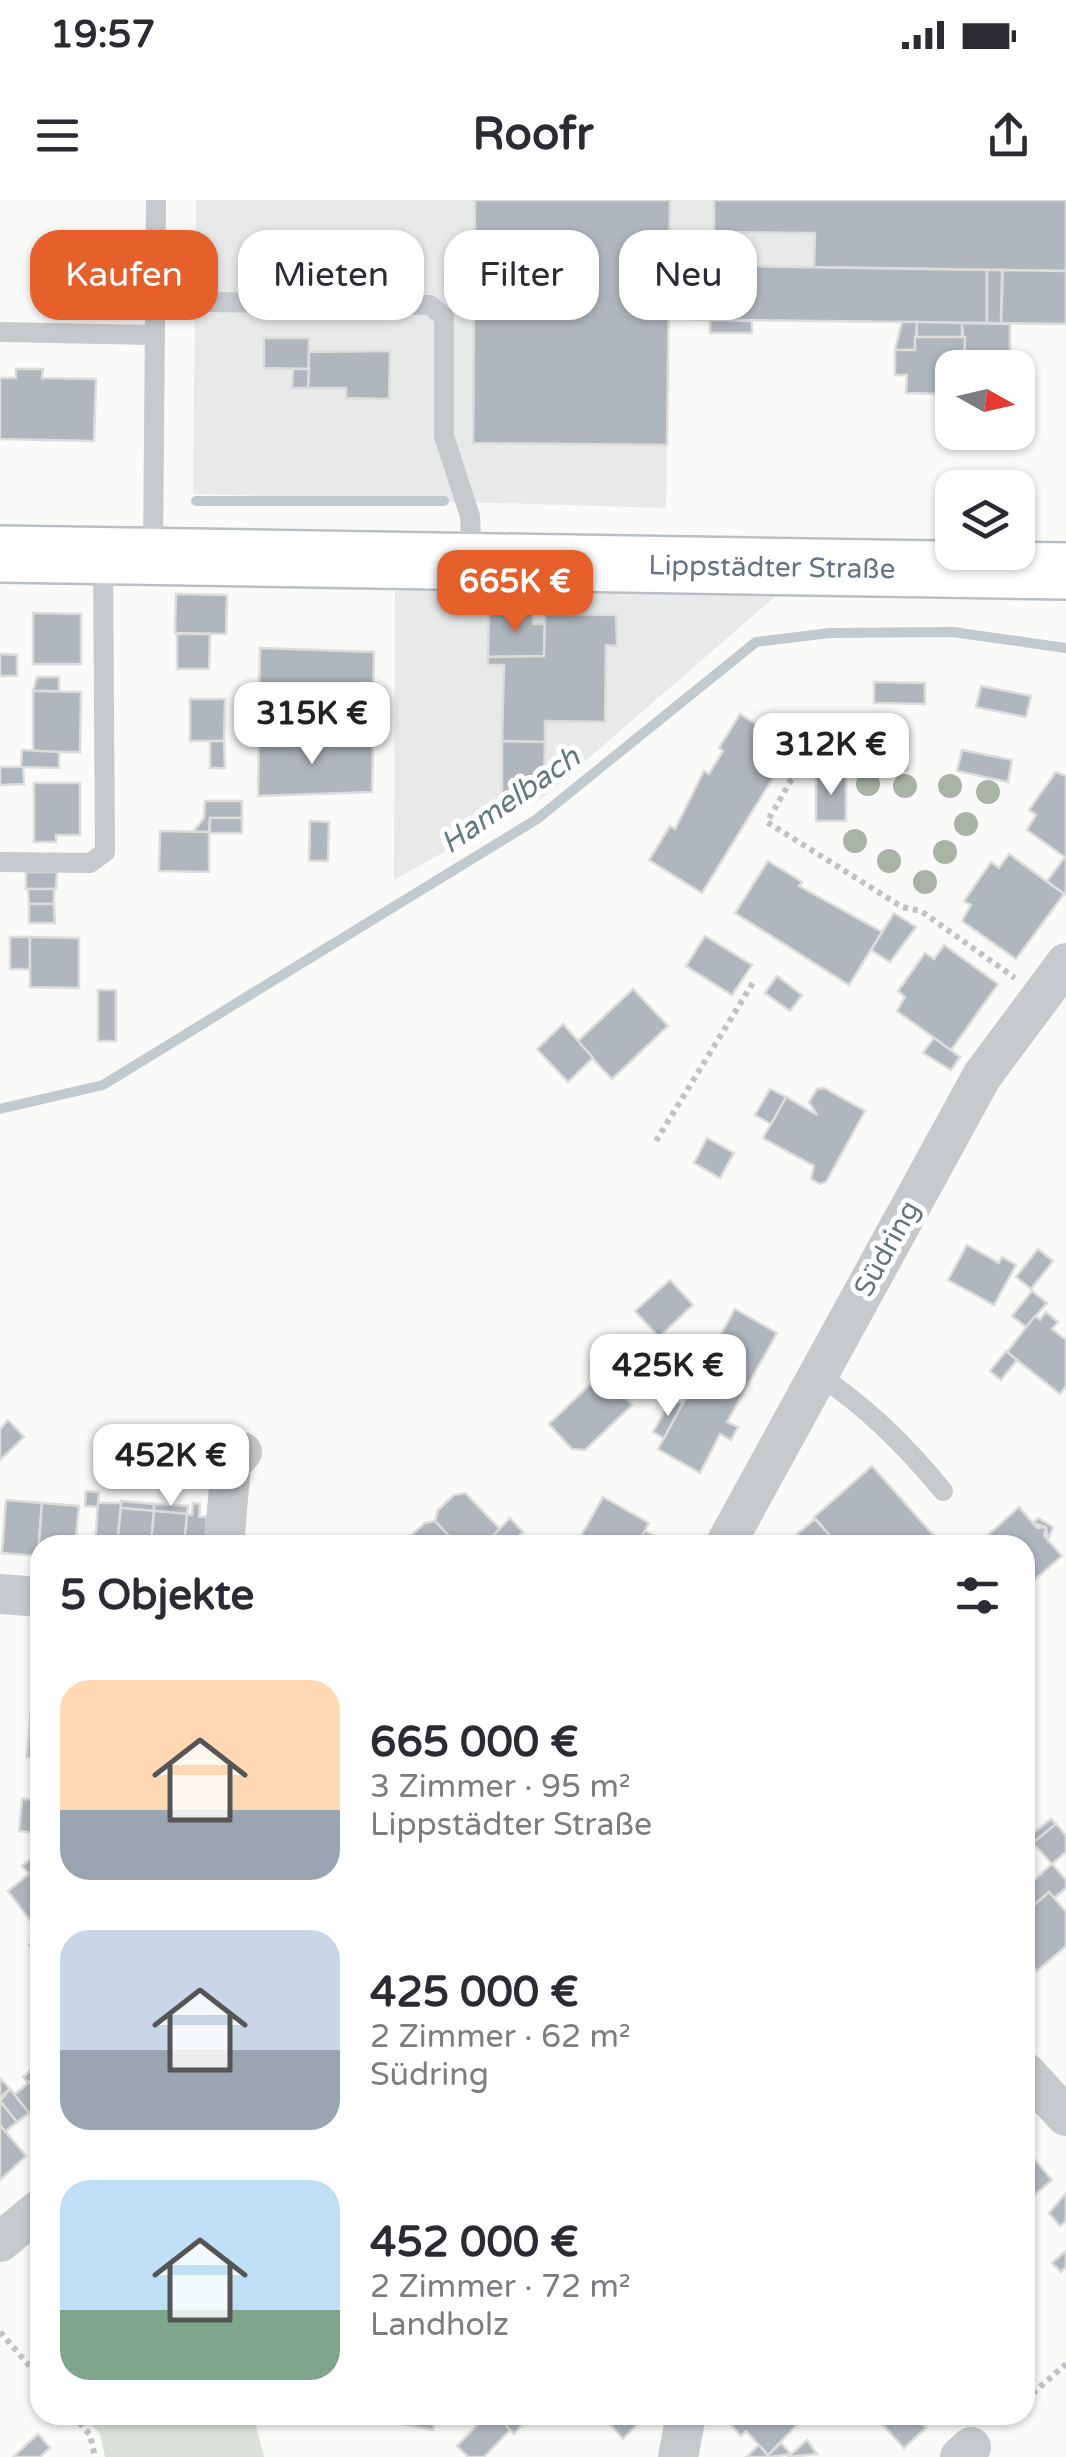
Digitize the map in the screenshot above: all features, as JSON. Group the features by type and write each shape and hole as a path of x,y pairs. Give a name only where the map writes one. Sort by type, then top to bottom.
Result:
{"street":[{"name":"Lippstädter Straße","path":"0,554 136,542 472,561 1066,572"},
{"name":"Südring","path":"730,1535 982,1076 1066,963"},
{"path":"225,1535 231,1464 242,1452"},
{"path":"0,1594 30,1596"},
{"path":"1035,2083 1066,2116"},
{"path":"0,2242 30,2216"},
{"path":"648,2457 678,2457 684,2425"}],"lane":[{"path":"0,862 90,863 105,852 155,335 156,200"},
{"path":"218,302 430,304 444,318 444,436 470,516 472,561"},
{"path":"0,332 155,335"},
{"path":"817,1374 853,1398 904,1444 943,1490"}],"path":[{"path":"803,722 802,761 767,822 902,908 921,911 1040,996"},
{"path":"656,1142 754,981"},
{"path":"0,2332 30,2366"},
{"path":"1035,2391 1066,2364"},
{"path":"81,2425 90,2436 95,2457"}],"shaded area":[{"path":"196,200 1066,200 1066,324 748,320 757,320 757,230 619,230 619,320 669,320 666,508 193,494 195,320 218,320 218,230 196,230"},
{"path":"784,589 546,795 394,880 395,591"},
{"path":"92,2425 256,2425 264,2457 105,2457 100,2434"}],"building":[{"path":"475,200 670,200 670,230 619,230 619,320 669,320 667,445 473,443 474,320 599,320 599,230 475,230"},
{"path":"714,200 1066,200 1066,271 814,267 815,233 714,230"},
{"path":"757,266 987,270 987,323 748,320 757,320"},
{"path":"987,270 1002,270 1001,323 987,323"},
{"path":"1003,270 1066,271 1066,324 1001,323"},
{"path":"710,320 752,321 752,333 710,333"},
{"path":"902,322 917,322 915,350 895,350"},
{"path":"917,322 962,323 962,337 917,337"},
{"path":"962,323 1010,324 1010,350 964,350"},
{"path":"915,337 965,337 965,350 935,350 935,394 906,393 907,375 895,375 895,350 915,350"},
{"path":"264,338 309,338 309,369 264,368"},
{"path":"390,351 389,399 346,398 346,388 308,388 309,352"},
{"path":"16,369 43,369 42,378 96,379 94,441 0,439 0,378 16,378"},
{"path":"293,369 309,369 308,388 292,388"},
{"path":"176,594 227,595 226,634 175,633"},
{"path":"489,612 533,612 533,624 545,624 544,656 488,657"},
{"path":"33,613 81,614 81,664 33,664"},
{"path":"545,614 616,615 617,646 606,645 605,722 545,721 545,742 502,741 504,665 488,665 488,657 544,656"},
{"path":"177,634 210,634 209,669 177,669"},
{"path":"260,648 374,652 373,700 300,699 300,709 259,708"},
{"path":"0,654 17,655 17,676 0,676"},
{"path":"37,677 59,677 59,691 33,691"},
{"path":"874,682 925,683 925,704 874,703"},
{"path":"981,686 1031,696 1026,717 976,707"},
{"path":"33,691 81,692 80,752 33,752"},
{"path":"190,699 225,699 224,741 190,741"},
{"path":"300,699 357,700 357,709 300,709"},
{"path":"309,707 340,708 340,735 309,735"},
{"path":"740,714 792,747 702,893 649,860 670,826 675,829 704,771 709,774 723,751 719,748"},
{"path":"259,733 299,734 299,743 373,743 372,792 258,796"},
{"path":"299,734 356,734 356,743 299,743"},
{"path":"210,741 224,741 225,768 210,768"},
{"path":"502,741 545,742 544,788 502,813"},
{"path":"855,748 907,749 907,770 855,769"},
{"path":"22,750 59,752 59,768 21,767"},
{"path":"962,750 1012,760 1008,782 957,771"},
{"path":"0,767 23,767 24,784 0,785"},
{"path":"1056,772 1066,776 1066,858 1027,830 1036,815 1029,810"},
{"path":"816,776 846,776 846,821 816,821"},
{"path":"34,783 80,783 80,835 56,835 56,842 34,842"},
{"path":"205,801 242,801 242,818 210,818 209,832 193,832 204,818"},
{"path":"210,818 242,818 242,833 210,833"},
{"path":"310,821 329,822 328,861 309,861"},
{"path":"160,831 209,832 209,872 159,871"},
{"path":"1009,854 1064,894 1016,959 962,921 971,905 964,901 991,862 999,868"},
{"path":"1066,858 1066,895 1047,881"},
{"path":"768,861 802,882 799,886 882,932 849,985 735,913"},
{"path":"26,872 57,872 56,889 26,889"},
{"path":"28,889 54,889 54,904 29,904"},
{"path":"29,904 54,904 55,923 29,923"},
{"path":"894,913 916,927 890,962 871,950"},
{"path":"705,936 752,965 732,995 686,966"},
{"path":"10,937 30,937 30,969 10,969"},
{"path":"30,937 79,938 79,988 30,987"},
{"path":"944,945 998,984 951,1050 897,1011 905,997 898,991 925,953 934,959"},
{"path":"777,976 802,995 790,1011 765,993"},
{"path":"633,989 668,1026 612,1079 577,1042"},
{"path":"98,990 116,990 116,1041 98,1041"},
{"path":"563,1024 593,1058 568,1082 537,1049"},
{"path":"934,1038 960,1057 951,1070 923,1053"},
{"path":"824,1088 865,1111 826,1182 820,1184 811,1179 814,1166 763,1138 786,1097 817,1115 809,1102 817,1089"},
{"path":"770,1089 786,1097 771,1124 755,1115"},
{"path":"707,1138 734,1153 720,1178 694,1163"},
{"path":"967,1245 999,1263 1002,1257 1016,1265 994,1305 948,1280"},
{"path":"1038,1249 1053,1261 1031,1289 1016,1277"},
{"path":"670,1280 693,1305 659,1337 635,1311"},
{"path":"1032,1291 1047,1303 1026,1327 1012,1316"},
{"path":"735,1309 777,1333 727,1422 738,1427 731,1440 720,1434 700,1473 658,1449"},
{"path":"1046,1312 1058,1322 1052,1329 1066,1340 1066,1386 1060,1394 1007,1352 1035,1316 1040,1320"},
{"path":"1006,1351 1017,1360 1001,1380 990,1371"},
{"path":"602,1373 632,1405 585,1450 572,1449 549,1424"},
{"path":"672,1399 682,1404 664,1438 653,1432"},
{"path":"8,1420 24,1437 0,1460 0,1430"},
{"path":"872,1466 933,1535 829,1535 814,1517"},
{"path":"86,1491 99,1492 98,1507 85,1506"},
{"path":"465,1493 500,1529 494,1535 448,1535 435,1521 438,1510 454,1495"},
{"path":"603,1497 649,1523 642,1535 582,1535"},
{"path":"6,1500 42,1503 40,1535 30,1535 30,1555 2,1553"},
{"path":"121,1501 154,1504 154,1511 121,1508"},
{"path":"42,1503 79,1506 76,1535 40,1535"},
{"path":"98,1503 121,1503 118,1535 96,1535"},
{"path":"193,1503 200,1504 199,1517 207,1517 206,1535 185,1535 187,1514 192,1515"},
{"path":"154,1504 188,1506 187,1514 154,1511"},
{"path":"1019,1507 1037,1528 1046,1527 1044,1536 1062,1556 1035,1579 1035,1535 988,1535"},
{"path":"121,1508 154,1511 152,1535 118,1535"},
{"path":"154,1511 187,1514 185,1535 152,1535"},
{"path":"510,1518 523,1532 520,1535 494,1535"},
{"path":"1038,1518 1053,1527 1048,1540 1046,1527 1033,1523"},
{"path":"815,1519 829,1535 798,1535"},
{"path":"435,1521 448,1535 411,1535 425,1523"},
{"path":"22,1799 30,1799 30,1832 19,1831"},
{"path":"1051,1819 1056,1824 1035,1841 1035,1832"},
{"path":"1056,1824 1066,1836 1066,1852 1052,1864 1035,1841"},
{"path":"1052,1864 1066,1880 1066,1888 1054,1898 1049,1892 1035,1904 1035,1879"},
{"path":"30,1873 30,1920 8,1891"},
{"path":"1049,1892 1066,1912 1066,1946 1037,1971 1035,1969 1035,1904"},
{"path":"0,2078 10,2089 0,2097"},
{"path":"30,2081 30,2114 14,2095"},
{"path":"10,2089 29,2113 17,2122 0,2101"},
{"path":"0,2101 17,2122 5,2132 0,2125"},
{"path":"0,2125 26,2156 0,2180"},
{"path":"1035,2160 1052,2180 1035,2194"},
{"path":"1066,2193 1066,2221 1060,2226 1049,2213"},
{"path":"1066,2251 1066,2267 1061,2272 1052,2263"},
{"path":"408,2425 434,2425 433,2430"},
{"path":"477,2425 507,2425 511,2429 484,2457 468,2457 457,2446"},
{"path":"505,2425 522,2425 514,2434"},
{"path":"611,2425 636,2425 623,2439"},
{"path":"731,2425 796,2425 768,2455 746,2431 741,2436"},
{"path":"883,2425 923,2425 926,2428 904,2448"},
{"path":"38,2434 50,2448 40,2457 13,2457"},
{"path":"807,2440 817,2454 788,2457"},
{"path":"781,2443 791,2454 769,2457 768,2455"},
{"path":"759,2445 769,2457 746,2457"}],"waterway":[{"path":"196,501 444,501"},
{"name":"Hamelbach","path":"0,1109 103,1085 537,819 756,642 830,633 953,632 1066,648"}]}
